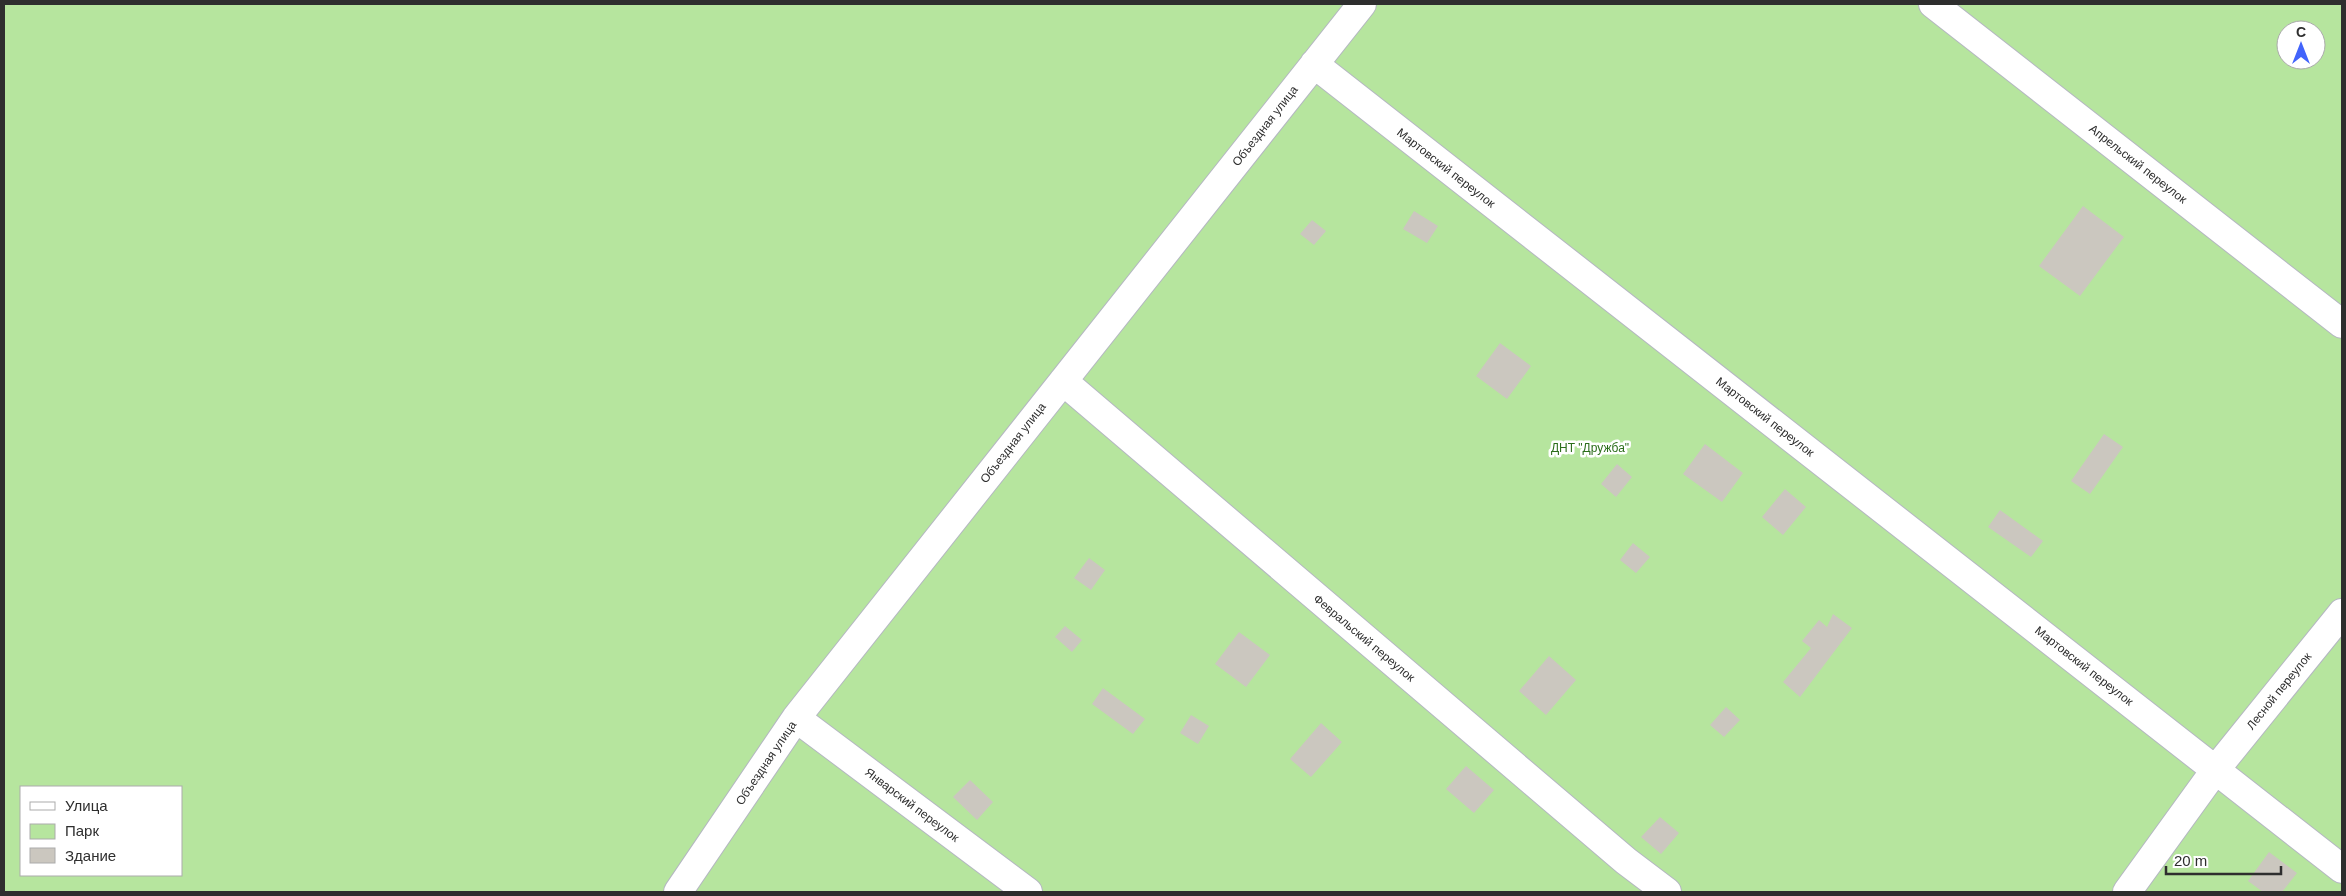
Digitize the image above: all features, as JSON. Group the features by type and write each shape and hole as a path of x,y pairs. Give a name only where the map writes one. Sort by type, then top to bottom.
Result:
{"street":[{"name":"Объездная улица","path":"678,892 796,718 1362,4"},
{"name":"Апрельский переулок","path":"1933,4 2342,324"},
{"name":"Мартовский переулок","path":"1314,64 2216,769"},
{"name":"Февральский переулок","path":"1063,381 1619,854 1668,892"},
{"name":"Лесной переулок","path":"2127,892 2216,769 2342,613"},
{"name":"Январский переулок","path":"796,718 1028,892"},
{"path":"2216,769 2342,869"}],"green space":[{"name":"ДНТ \"Дружба\"","path":"4,4 2342,4 2342,892 4,892"}],"building":[{"path":"2083,206 2124,237 2080,296 2039,266"},
{"path":"1414,211 1438,226 1427,243 1403,229"},
{"path":"1312,220 1326,231 1314,245 1300,234"},
{"path":"1500,343 1531,366 1507,399 1476,376"},
{"path":"2104,434 2123,447 2090,494 2071,481"},
{"path":"1705,444 1743,473 1722,502 1683,474"},
{"path":"1617,464 1632,477 1616,497 1601,484"},
{"path":"1785,489 1806,507 1783,535 1762,517"},
{"path":"2000,510 2043,541 2031,557 1988,527"},
{"path":"1633,543 1650,557 1636,573 1620,560"},
{"path":"1089,558 1105,570 1091,590 1074,578"},
{"path":"1833,614 1852,628 1800,697 1783,682 1811,648 1802,641 1819,620 1827,627"},
{"path":"1065,626 1082,640 1072,652 1055,637"},
{"path":"1239,632 1270,655 1246,687 1215,664"},
{"path":"1549,656 1576,680 1546,715 1519,691"},
{"path":"1103,688 1145,719 1133,734 1092,704"},
{"path":"1726,707 1740,720 1724,737 1710,725"},
{"path":"1191,715 1209,726 1198,744 1180,733"},
{"path":"1321,723 1342,742 1311,777 1290,759"},
{"path":"1466,766 1494,790 1474,813 1446,789"},
{"path":"970,780 993,802 977,820 953,797"},
{"path":"1660,817 1679,833 1661,854 1641,837"},
{"path":"2269,852 2297,873 2282,892 2263,892 2248,881"}]}
